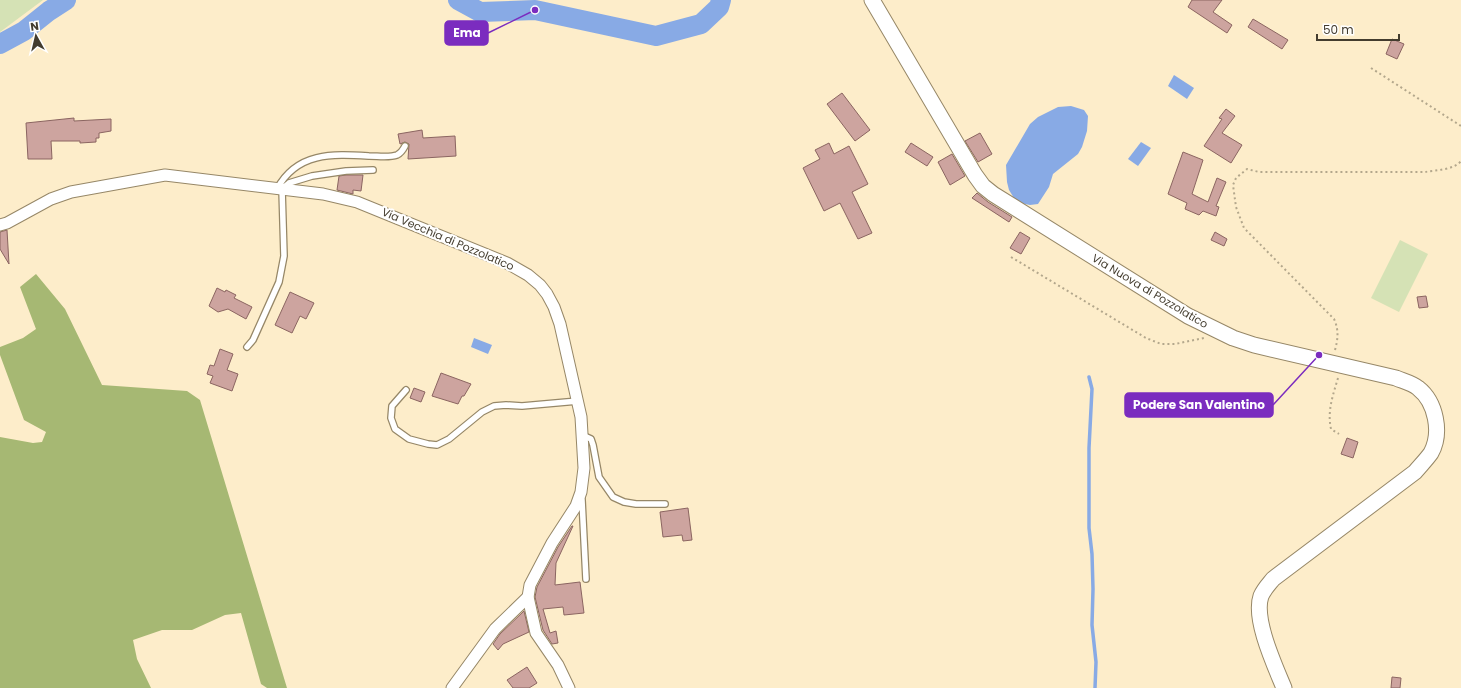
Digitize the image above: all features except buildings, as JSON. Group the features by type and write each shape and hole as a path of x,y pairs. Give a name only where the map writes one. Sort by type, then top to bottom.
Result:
{"main road":[{"name":"Via Nuova di Pozzolatico","path":"872,0 975,175 987,190 1059,237 1188,316 1218,331 1254,345 1396,378 1410,383 1424,394 1433,409 1437,430 1435,442 1431,452 1415,472 1273,579 1265,589 1260,604 1262,624 1268,648 1284,688"}],"street":[{"name":"Via Vecchia di Pozzolatico","path":"0,225 7,223 51,199 70,192 165,174 323,194 357,202 507,262 528,274 547,294 554,307 560,324 581,417 584,468 581,492 576,506 544,557 530,585 528,597 536,633 558,665 568,688"},
{"path":"452,688 494,629 528,597"}],"lane":[{"path":"247,347 253,340 279,282 284,256 280,189 282,179 295,166 306,160 350,155 386,157 397,155 403,151 405,146"},
{"path":"280,189 289,183 312,176 346,171 373,170"},
{"path":"406,390 392,406 391,418 395,430 409,439 437,445 448,439 482,412 494,406 522,406 578,401"},
{"path":"582,435 590,439 593,445 599,477 613,497 624,502 636,504 665,504"},
{"path":"581,492 586,579"}],"path":[{"path":"1371,68 1461,126"},
{"path":"1339,434 1331,429 1329,420 1337,364 1338,327 1334,319 1244,228 1236,207 1233,185 1236,178 1247,170 1259,172 1425,172 1446,169 1459,164 1461,161"},
{"path":"1012,257 1146,338 1161,344 1175,344 1196,340 1218,331"}],"green space":[{"path":"0,0 43,0 0,32"},
{"path":"1400,240 1428,254 1399,312 1371,298"},
{"path":"36,274 65,309 102,385 187,391 200,400 287,688 267,688 261,684 241,613 225,615 192,630 162,630 133,640 137,659 151,688 0,688 0,437 33,443 42,442 46,432 24,420 0,355 0,347 23,338 36,329 20,287"}],"water":[{"path":"1174,75 1194,88 1187,99 1168,86"},
{"path":"1071,106 1084,110 1088,116 1087,131 1082,147 1078,154 1053,174 1049,187 1038,204 1030,205 1020,203 1014,198 1009,190 1006,165 1030,124 1038,117 1058,107"},
{"path":"1141,142 1151,148 1138,166 1128,159"},
{"path":"474,338 492,345 488,354 471,347"}],"waterway":[{"path":"0,44 24,31 49,11 66,0"},
{"path":"458,0 480,12 535,10 656,36 701,24 719,7 721,0"},
{"path":"1089,377 1092,389 1089,448 1089,528 1092,554 1092,625 1096,662 1095,688"}],"place":[{"name":"Ema","path":"535,10"},
{"name":"Podere San Valentino","path":"1319,355"}]}
